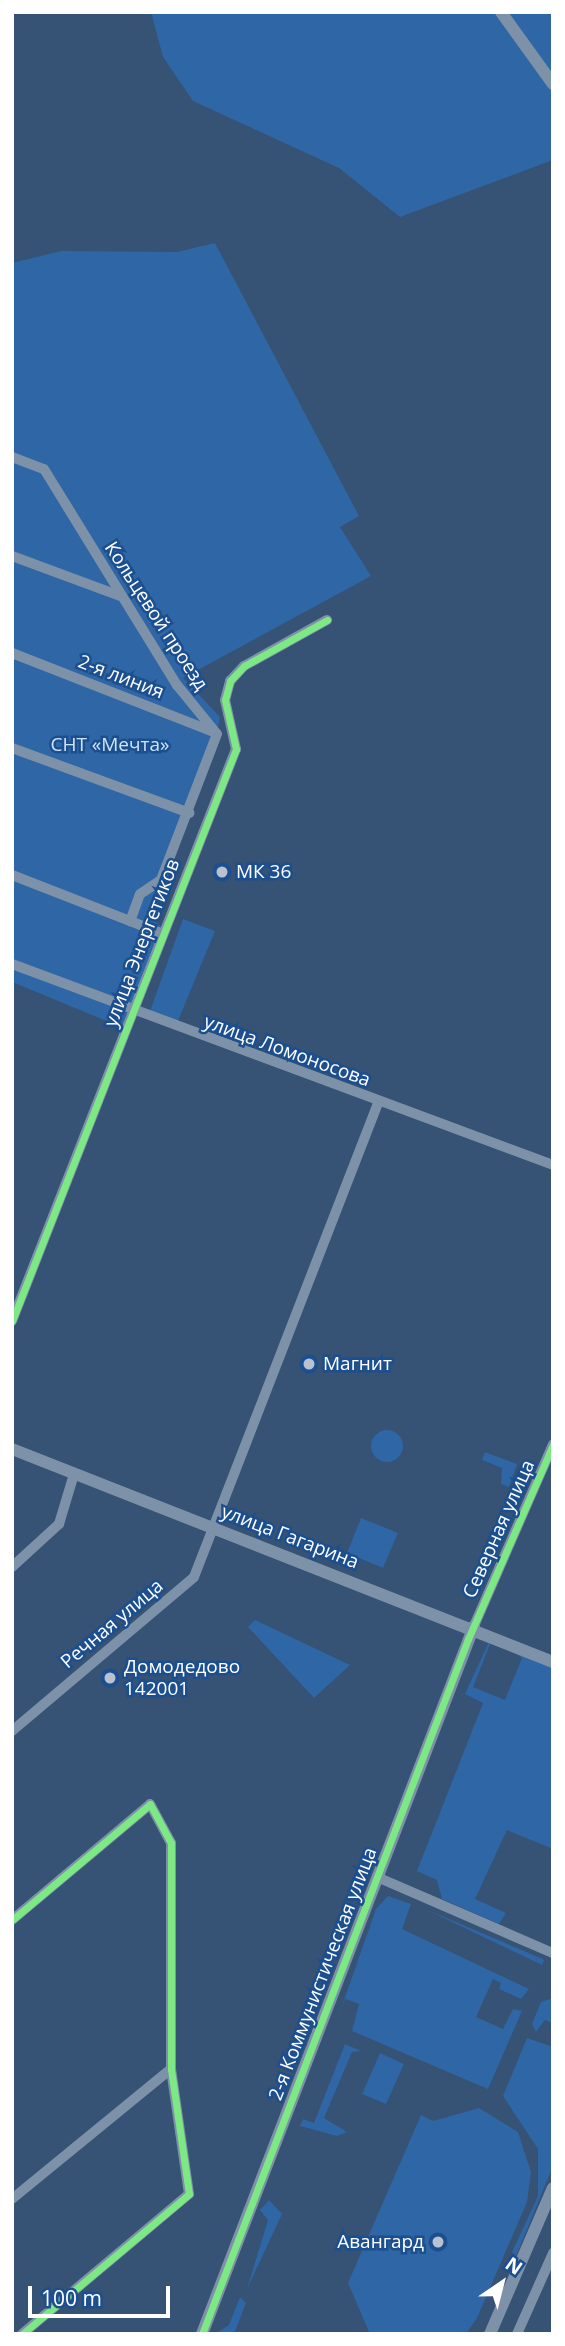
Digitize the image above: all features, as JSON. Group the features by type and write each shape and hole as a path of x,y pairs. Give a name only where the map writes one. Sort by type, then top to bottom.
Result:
{"street":[{"path":"501,12 553,84"},
{"name":"Кольцевой проезд","path":"12,457 44,469 177,685 217,734"},
{"path":"12,556 120,596"},
{"name":"улица Энергетиков","path":"12,1321 161,933 236,749 225,700 230,681 244,666 327,620"},
{"name":"2-я линия","path":"12,653 217,734"},
{"path":"130,921 140,894 161,880 190,813 217,734"},
{"path":"12,748 190,813"},
{"path":"12,875 161,933"},
{"name":"улица Ломоносова","path":"12,964 132,1013 553,1165"},
{"name":"Речная улица","path":"12,1731 190,1581 214,1528 378,1103"},
{"name":"Северная улица","path":"474,1626 553,1444"},
{"name":"улица Гагарина","path":"12,1449 474,1626 553,1662"},
{"path":"12,1567 59,1524 74,1474"},
{"name":"2-я Коммунистическая улица","path":"202,2334 474,1626"},
{"path":"12,1920 150,1804 171,1843 171,2069 189,2194 22,2334"},
{"path":"377,1877 553,1953"},
{"path":"12,2199 171,2069"},
{"path":"490,2334 553,2188"},
{"path":"522,2331 553,2253"}],"green space":[{"path":"151,12 553,12 553,160 400,217 339,168 193,101 163,57"},
{"name":"СНТ «Мечта»","path":"215,243 359,516 340,527 371,576 183,678 220,717 217,734 161,880 153,919 165,931 126,1029 12,982 12,263 61,251 177,252"},
{"path":"183,919 215,931 178,1021 150,1011"},
{"path":"387,1430 398,1435 403,1446 398,1457 387,1462 376,1457 371,1446 376,1435"},
{"path":"485,1452 517,1464 509,1487 501,1484 502,1468 482,1460"},
{"path":"361,1518 398,1533 383,1568 347,1553"},
{"path":"255,1620 350,1665 314,1698 248,1627"},
{"path":"489,1642 498,1645 490,1644 473,1687 505,1700 522,1658 513,1651 553,1667 553,1849 507,1830 475,1899 506,1913 499,1924 442,1899 437,1880 417,1871 483,1703 465,1694"},
{"path":"388,1896 411,1904 402,1929 529,1989 521,1999 499,1989 501,1983 493,1979 476,2017 503,2029 513,2009 522,2011 488,2089 352,2031 359,2004 345,1999 337,2020 376,1909"},
{"path":"423,1908 543,1959 544,1961 542,1965"},
{"path":"553,1998 553,2023 545,2020 536,2032 532,2024 541,2002"},
{"path":"527,2038 553,2047 553,2166 516,2256 512,2252 538,2196 538,2149 503,2096"},
{"path":"345,2044 361,2051 352,2052 324,2118 347,2132 337,2136 300,2126 303,2119 314,2123"},
{"path":"380,2053 404,2064 386,2104 362,2094"},
{"name":"Авангард","path":"479,2108 518,2132 531,2172 527,2202 477,2318 466,2334 370,2334 348,2283 421,2115 433,2121"},
{"path":"269,2200 282,2214 247,2289 268,2220 260,2210"},
{"path":"240,2297 246,2303 234,2334 215,2334 229,2325"}],"cycle path":[{"path":"12,1321 236,749 225,700 230,681 244,666 327,620"},
{"path":"202,2334 468,1639 553,1444"},
{"path":"12,1920 150,1804 171,1843 171,2069 189,2194 22,2334"}],"place":[{"name":"МК 36","path":"222,872"},
{"name":"Магнит","path":"309,1364"},
{"name":"Домодедово 142001","path":"110,1678"},
{"name":"Авангард","path":"438,2242"}]}
